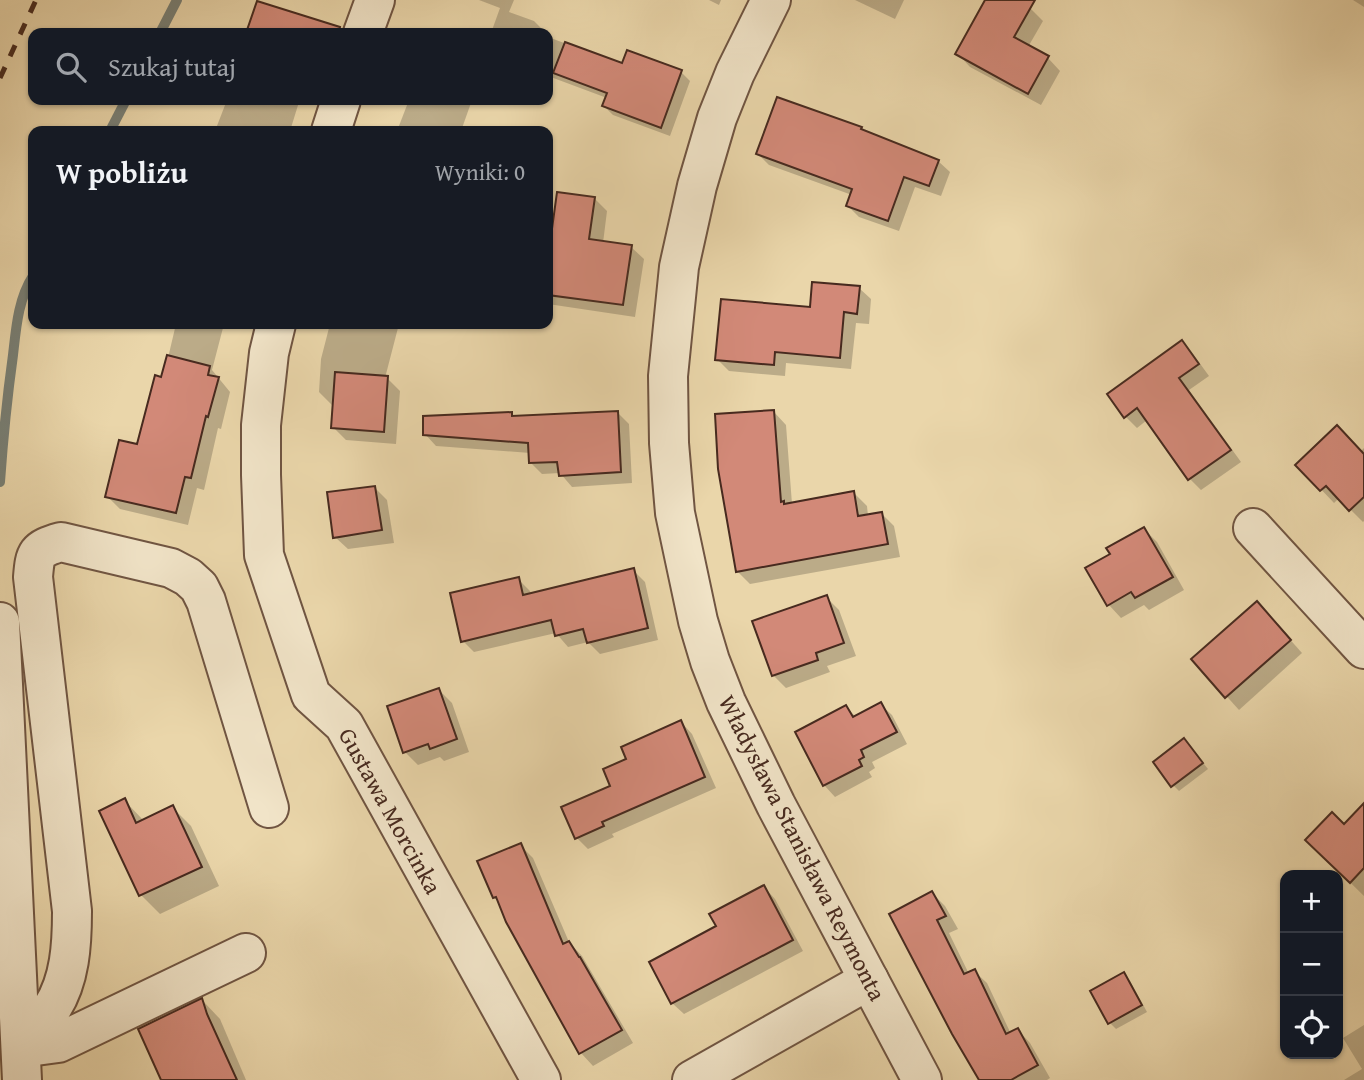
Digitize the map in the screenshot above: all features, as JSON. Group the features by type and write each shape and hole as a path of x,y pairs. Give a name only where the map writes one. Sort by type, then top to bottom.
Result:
{"street":[{"path":"365,28 374,0"},
{"name":"Władysława Stanisława Reymonta","path":"771,0 735,73 717,118 696,186 678,267 668,376 669,443 675,513 698,621 726,702 776,805 922,1080"},
{"path":"333,126 339,105"},
{"name":"Gustawa Morcinka","path":"275,329 269,353 261,425 264,555 311,695 345,725 541,1080"},
{"path":"1253,527 1364,649"},
{"path":"22,1064 61,992 72,941 72,911 33,578 35,557 45,546 61,542 171,568 199,587 206,601 269,808"},
{"path":"0,622 22,1064"},
{"path":"22,1064 58,1043 246,953"},
{"path":"692,1080 869,980"}],"building":[{"path":"985,0 1035,0 1014,37 1049,56 1028,94 955,54"},
{"path":"257,1 340,27 340,28 248,28"},
{"path":"565,42 622,63 627,50 682,70 661,128 602,106 607,93 553,73"},
{"path":"777,97 862,127 861,129 939,160 929,186 904,177 888,221 846,206 852,189 756,154"},
{"path":"557,192 595,197 589,239 632,245 623,305 553,296 553,221"},
{"path":"812,282 860,286 857,314 844,312 840,358 775,352 774,365 715,360 721,299 810,307"},
{"path":"1182,340 1199,364 1179,378 1231,450 1188,480 1137,408 1124,418 1107,394"},
{"path":"167,355 210,366 208,375 219,377 208,417 206,416 191,478 185,477 176,513 105,497 119,440 137,444 155,375 161,377"},
{"path":"335,372 388,376 384,432 331,428"},
{"path":"774,410 781,502 784,501 784,504 854,491 858,516 882,512 888,544 736,572 718,469 715,414"},
{"path":"618,411 621,472 559,476 557,462 529,463 528,443 423,435 423,416 512,412 512,416"},
{"path":"1337,425 1364,454 1364,497 1349,511 1326,486 1320,491 1295,465"},
{"path":"375,486 382,530 333,538 327,492"},
{"path":"1144,527 1173,577 1135,598 1131,592 1107,606 1085,568 1110,554 1106,548"},
{"path":"634,568 648,628 587,643 583,629 555,636 551,620 461,642 450,593 519,577 523,595"},
{"path":"827,595 844,643 816,653 818,660 772,676 752,621"},
{"path":"1257,601 1291,640 1225,698 1191,659"},
{"path":"439,688 457,739 430,749 428,744 403,753 387,706"},
{"path":"881,702 897,732 861,750 864,757 859,760 862,766 823,786 795,732 846,705 853,717"},
{"path":"681,720 705,777 602,822 604,826 575,839 561,807 610,786 603,769 626,759 621,747"},
{"path":"1184,738 1203,763 1171,787 1153,762"},
{"path":"125,798 136,823 173,805 202,867 139,896 99,811"},
{"path":"1364,803 1364,868 1350,883 1343,876 1343,870 1336,870 1305,840 1332,812 1344,824"},
{"path":"521,843 563,944 569,941 580,957 622,1030 579,1054 506,922 496,897 493,898 477,861"},
{"path":"764,885 793,940 671,1004 649,962 716,926 709,914"},
{"path":"932,891 946,916 937,920 964,974 975,969 1006,1034 1018,1028 1038,1065 1011,1080 979,1080 889,914"},
{"path":"1124,972 1142,1005 1108,1024 1090,991"},
{"path":"202,998 237,1080 161,1080 138,1029"}],"waterway":[{"path":"163,28 177,0"},
{"path":"113,126 123,105"},
{"path":"0,482 17,325 28,285"}],"railway":[{"path":"0,78 36,0"}]}
